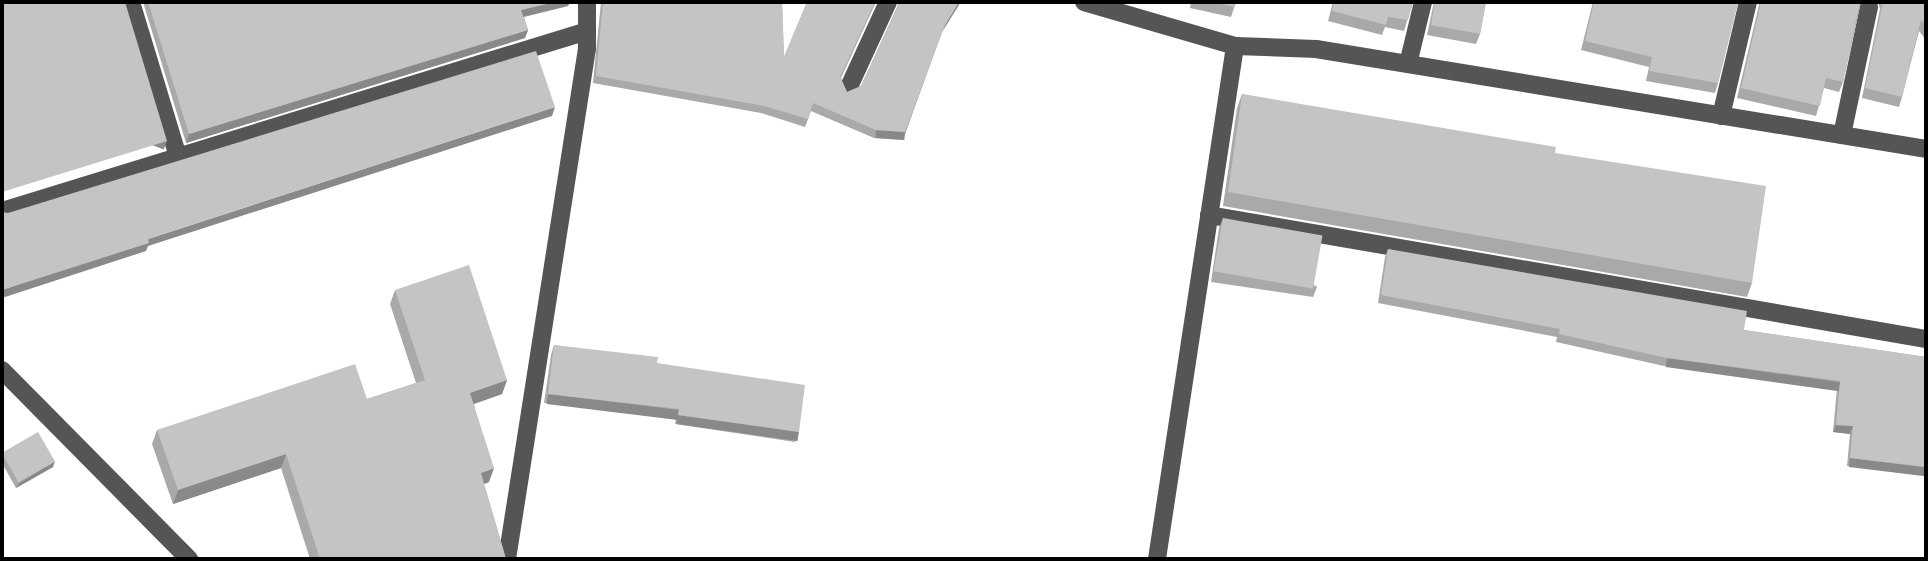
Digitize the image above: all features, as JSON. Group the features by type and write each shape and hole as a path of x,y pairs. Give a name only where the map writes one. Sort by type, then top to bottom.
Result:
{"street":[{"path":"131,2 178,157"},
{"path":"507,559 587,31 587,2"},
{"path":"848,89 888,2"},
{"path":"1084,2 1235,46 1316,50 1926,149"},
{"path":"1408,64 1423,2"},
{"path":"1721,116 1748,2"},
{"path":"1842,135 1869,7"},
{"path":"2,211 587,31"},
{"path":"1157,559 1235,46"},
{"path":"1209,215 1926,339"},
{"path":"2,370 189,559"}],"building":[{"path":"2,2 125,2 167,141 2,192"},
{"path":"148,2 555,2 521,10 528,30 189,134"},
{"path":"603,2 782,2 784,57 807,2 875,2 840,77 847,92 861,86 900,2 959,2 945,25 905,132 876,130 813,103 808,119 764,106 596,76"},
{"path":"1212,2 1236,2 1235,7"},
{"path":"1334,2 1413,2 1408,20 1388,17 1386,25 1332,11"},
{"path":"1435,2 1486,2 1480,34 1431,25"},
{"path":"1594,2 1738,2 1718,83 1649,71 1652,57 1585,41"},
{"path":"1761,2 1860,2 1843,82 1826,78 1820,106 1741,88"},
{"path":"1883,2 1926,2 1926,26 1921,20 1902,97 1865,88"},
{"path":"536,51 555,107 148,239 149,243 2,290 2,212 8,213"},
{"path":"1242,94 1556,147 1555,153 1766,186 1752,283 1228,192"},
{"path":"1223,218 1322,236 1313,289 1214,271"},
{"path":"1388,249 1747,311 1744,330 1926,357 1926,467 1850,458 1853,426 1836,425 1840,381 1667,358 1559,334 1560,329 1381,295"},
{"path":"469,265 507,380 470,393 494,468 481,473 506,559 320,559 286,454 178,490 157,430 355,364 367,399 425,380 395,290"},
{"path":"554,345 658,357 657,363 805,385 799,432 678,415 679,409 548,394"},
{"path":"38,432 55,461 19,482 2,453"}]}
